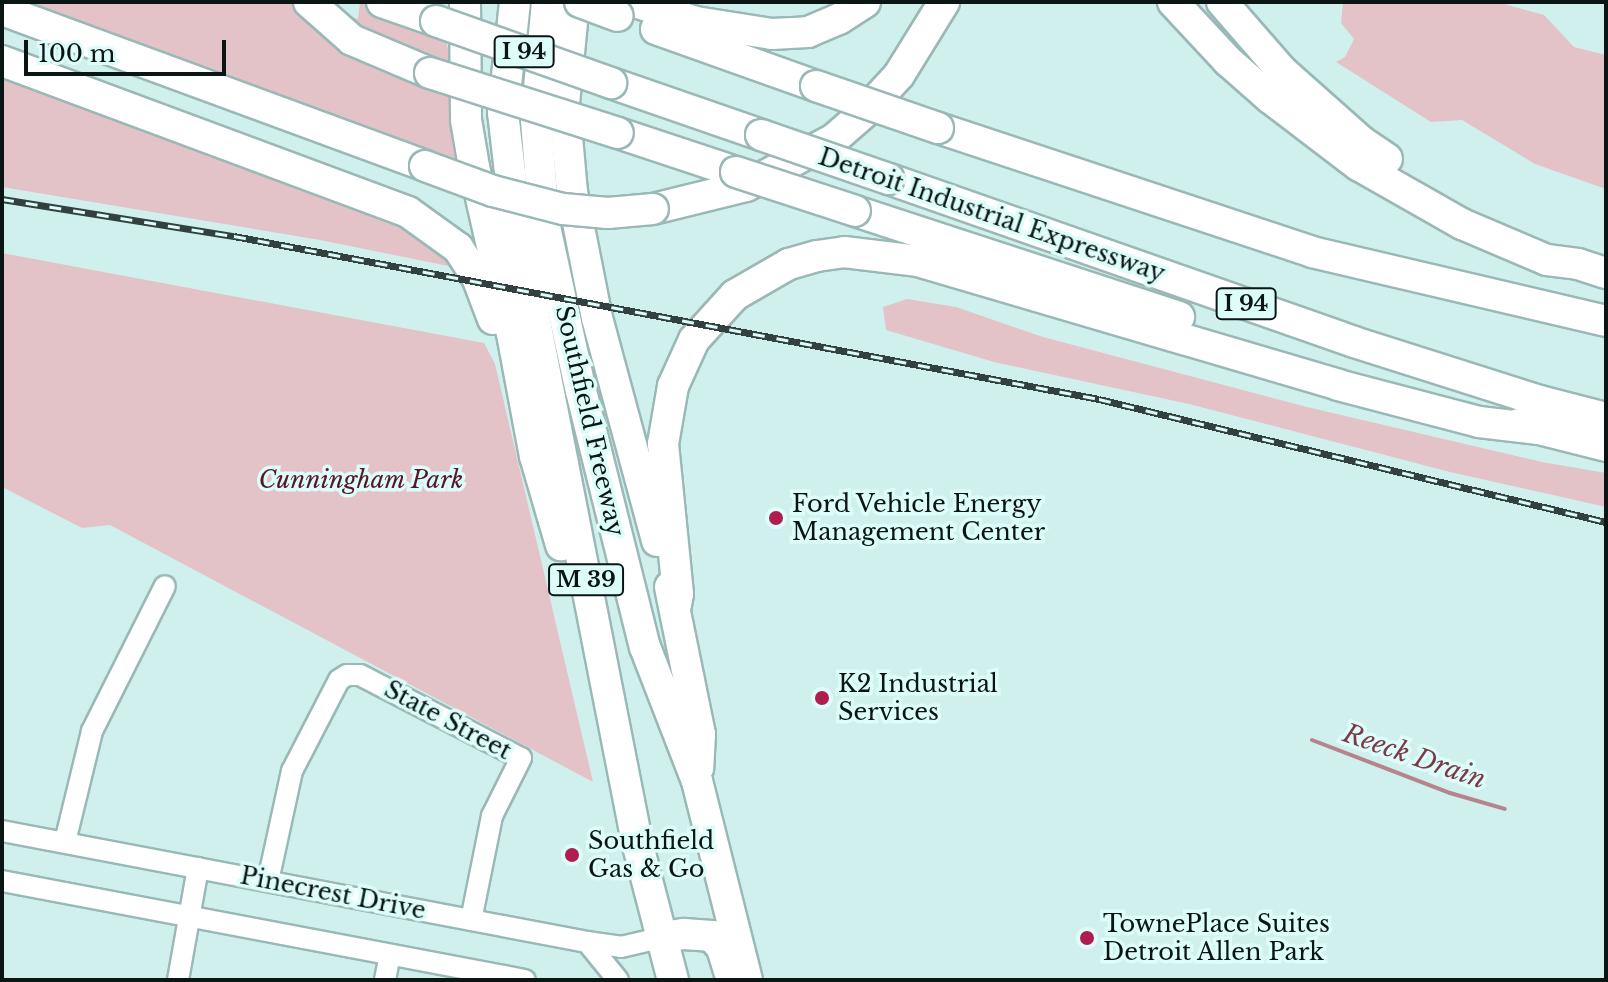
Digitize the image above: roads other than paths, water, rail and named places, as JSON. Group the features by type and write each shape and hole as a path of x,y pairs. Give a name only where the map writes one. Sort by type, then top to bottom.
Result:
{"highway":[{"path":"309,2 352,40 398,62 1379,382 1606,446"},
{"name":"Detroit Industrial Expressway","path":"382,2 1354,342 1540,401 1606,418"},
{"path":"465,2 466,120 535,456"},
{"path":"497,2 490,72 503,112"},
{"name":"Southfield Freeway","path":"515,2 503,112 516,224 637,842"},
{"name":"Southfield Freeway","path":"547,2 536,120 544,222 581,391 645,647 697,781 723,874 747,980"},
{"path":"697,781 700,734 676,605 629,443 587,273 572,192 564,104 579,2 772,34 808,32 839,19 865,2"},
{"path":"2,10 518,199 563,209 608,213 653,209 746,186 834,139 866,111 899,75 944,2"},
{"path":"1173,2 1259,89 1358,165 1462,224 1547,260 1592,269"},
{"path":"1222,2 1282,71 1362,142 1464,205 1592,269"},
{"path":"627,9 816,86 1312,252 1606,321"},
{"path":"2,61 397,208 430,225 458,248 477,277 488,304 535,456 564,556 622,820 637,842"},
{"path":"676,605 678,594 663,444 673,386 694,340 735,295 789,264 817,256 844,252 918,261 1338,385 1479,422 1539,429"},
{"name":"M 39","path":"637,842 673,980"},
{"path":"664,937 712,936 722,948 732,980"}],"street":[{"path":"65,842 92,731 165,586"},
{"name":"State Street","path":"268,881 292,771 339,680 353,674 375,682 521,758 492,816 471,920"},
{"name":"Pinecrest Drive","path":"2,831 587,942 621,947 664,937"},
{"path":"178,980 198,868"},
{"name":"Pinecrest Drive","path":"2,881 525,980"},
{"path":"587,942 618,980"},
{"path":"385,980 390,955"}],"waterway":[{"name":"Reeck Drain","path":"1312,740 1450,793 1505,809"}],"railway":[{"path":"2,199 234,236 1099,399 1606,522"}],"place":[{"name":"Ford Vehicle Energy Management Center","path":"776,518"},
{"name":"K2 Industrial Services","path":"822,698"},
{"name":"Southfield Gas & Go","path":"572,855"},
{"name":"TownePlace Suites Detroit Allen Park","path":"1087,938"}],"park label":[{"name":"Cunningham Park","path":"361,480"}]}
